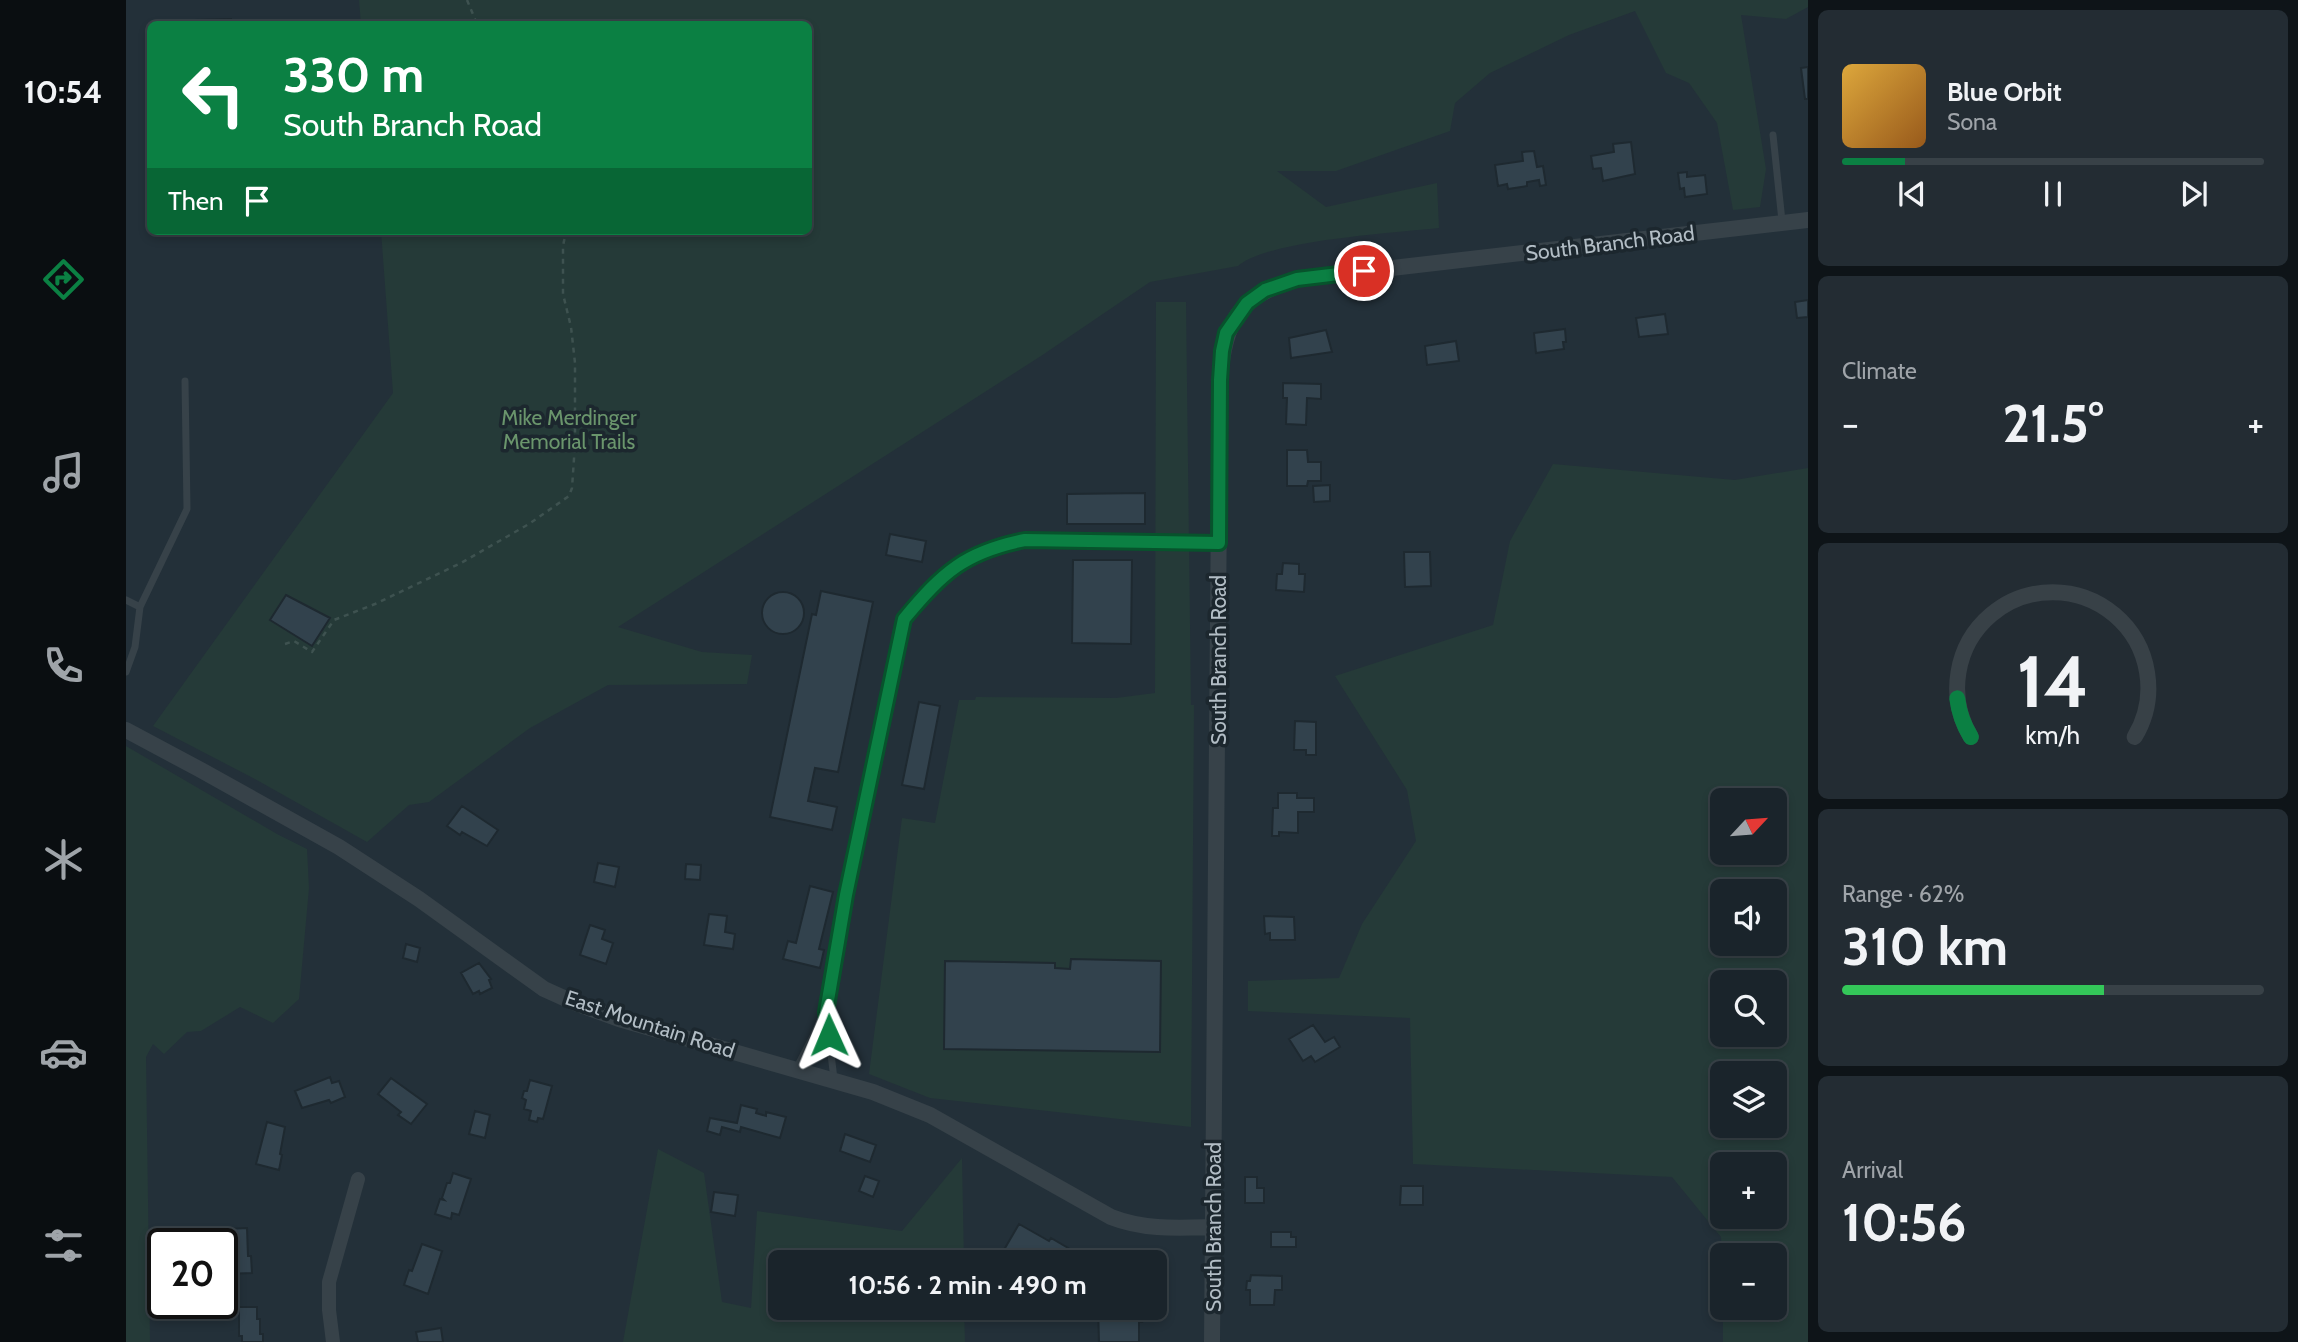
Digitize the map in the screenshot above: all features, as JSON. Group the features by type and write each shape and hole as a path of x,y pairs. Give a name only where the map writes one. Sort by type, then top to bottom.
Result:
{"street":[{"name":"South Branch Road","path":"1212,1342 1219,392 1226,333 1247,303 1265,290 1297,279 1808,220"},
{"name":"East Mountain Road","path":"126,730 374,868 544,989 619,1019 873,1092 930,1115 1125,1222 1163,1228 1212,1227"},
{"path":"333,1342 329,1282 358,1179"}],"lane":[{"path":"1773,135 1782,223"},
{"path":"126,672 135,647 140,607 187,509 185,381"},
{"path":"834,1081 826,1012 846,895 904,619 949,571 970,556 997,545 1025,540 1219,543"},
{"path":"126,600 140,607"},
{"path":"796,1069 826,1012"}],"path":[{"path":"467,0 476,21"},
{"path":"285,644 294,641 313,652 334,620 395,595 461,563 529,524 569,496 575,444 575,363 564,294 565,235"}],"green space":[{"name":"Mike Merdinger Memorial Trails","path":"359,0 1808,0 1808,7 1786,19 1741,15 1766,169 1760,207 1733,210 1717,123 1689,83 1666,73 1635,11 1569,35 1490,73 1455,103 1450,131 1336,171 1277,171 1326,207 1437,183 1439,228 1303,244 1253,257 1238,266 1150,282 1041,356 618,627 702,652 752,655 747,684 608,685 530,728 429,802 409,805 367,842 153,726 393,393 381,235 812,235 812,21 361,21"},
{"path":"1156,302 1186,302 1191,705 1194,705 1191,1127 930,1098 869,1074 902,818 935,823 959,700 975,700 976,697 1116,698 1155,693"},
{"path":"1553,464 1735,480 1808,468 1808,1342 1723,1342 1723,1320 1787,1320 1787,1243 1721,1243 1721,1237 1714,1229 1787,1229 1787,1152 1710,1152 1710,1224 1672,1177 1413,1164 1410,1018 1248,1011 1248,981 1339,978 1362,924 1416,841 1407,790 1335,676 1493,625 1510,541"},
{"path":"126,746 307,849 309,888 299,999 273,1023 240,1007 201,1031 187,1032 164,1054 153,1044 146,1057 147,1319 150,1319 150,1342 126,1342"},
{"path":"658,1149 704,1173 722,1302 751,1308 757,1211 902,1231 962,1158 964,1250 768,1250 768,1320 964,1320 965,1342 623,1342"}],"building":[{"path":"231,19 231,21 195,21"},
{"path":"1808,67 1808,99 1805,99 1801,68"},
{"path":"1631,142 1635,174 1603,181 1601,168 1593,169 1591,156 1614,152 1613,144"},
{"path":"1534,151 1537,167 1543,166 1546,185 1540,186 1539,180 1527,182 1527,186 1508,189 1507,184 1498,186 1495,165 1523,161 1522,152"},
{"path":"1687,172 1687,177 1705,175 1707,194 1685,197 1684,188 1680,189 1678,173"},
{"path":"1808,300 1808,317 1797,318 1795,302"},
{"path":"1665,314 1668,334 1639,337 1636,318"},
{"path":"1565,329 1564,349 1536,353 1534,333"},
{"path":"1326,330 1332,352 1291,358 1289,338"},
{"path":"1456,341 1459,361 1427,365 1425,346"},
{"path":"1283,383 1321,384 1321,399 1307,398 1306,425 1286,424 1287,398 1283,398"},
{"path":"1287,450 1307,450 1308,462 1321,462 1321,481 1308,481 1307,486 1287,486"},
{"path":"1330,485 1330,501 1314,502 1313,486"},
{"path":"1145,493 1145,524 1067,524 1067,494"},
{"path":"890,534 926,541 922,562 886,555"},
{"path":"1404,552 1430,552 1431,586 1405,587"},
{"path":"1073,560 1132,560 1131,644 1072,643"},
{"path":"1283,563 1299,564 1299,574 1305,574 1304,592 1276,590 1277,574 1282,574"},
{"path":"821,591 873,602 838,772 815,768 808,801 837,807 832,830 770,817 812,614 816,615"},
{"path":"783,592 798,598 804,613 798,628 783,634 768,628 762,613 768,598"},
{"path":"286,595 330,618 312,646 270,620"},
{"path":"919,702 940,706 924,789 902,785"},
{"path":"1295,721 1316,722 1316,755 1306,755 1306,750 1294,750"},
{"path":"1278,793 1297,793 1297,798 1314,798 1314,812 1298,812 1298,833 1279,832 1279,836 1272,836 1273,808 1278,808"},
{"path":"462,806 498,830 487,846 462,832 460,835 447,826"},
{"path":"598,863 619,867 615,887 594,882"},
{"path":"686,864 701,865 700,880 685,879"},
{"path":"810,886 833,892 819,949 824,950 820,968 783,959 788,941 796,943"},
{"path":"709,914 727,916 725,932 735,934 733,949 704,945"},
{"path":"1264,916 1294,917 1295,940 1270,940 1270,933 1265,934"},
{"path":"590,925 605,930 602,939 613,943 606,964 580,955"},
{"path":"406,944 420,948 417,962 403,958"},
{"path":"1071,959 1161,961 1160,1052 944,1049 945,961 1055,963 1055,968 1070,969"},
{"path":"479,963 491,979 492,988 480,994 479,991 473,994 461,973"},
{"path":"1313,1025 1325,1042 1334,1037 1340,1047 1315,1062 1311,1056 1303,1061 1289,1039"},
{"path":"330,1077 332,1083 339,1081 345,1097 331,1103 329,1100 302,1108 295,1091"},
{"path":"391,1078 427,1104 411,1124 398,1115 401,1112 378,1094"},
{"path":"530,1080 552,1086 543,1119 538,1118 537,1122 529,1120 531,1111 524,1109 526,1100 522,1098"},
{"path":"741,1105 757,1109 756,1113 766,1116 766,1112 786,1117 780,1138 741,1127 740,1132 722,1127 720,1135 707,1131 710,1118 737,1123"},
{"path":"475,1111 490,1115 485,1138 469,1134"},
{"path":"267,1122 285,1127 279,1170 256,1164"},
{"path":"845,1134 876,1145 870,1162 840,1151"},
{"path":"453,1173 471,1179 459,1215 452,1213 451,1219 435,1214 440,1199 444,1200 442,1198 447,1183 450,1183"},
{"path":"865,1176 879,1181 873,1197 859,1191"},
{"path":"1245,1177 1257,1177 1257,1188 1264,1188 1264,1203 1245,1203"},
{"path":"1401,1186 1423,1186 1423,1205 1400,1205"},
{"path":"714,1192 738,1195 735,1216 711,1212"},
{"path":"1019,1224 1072,1250 1004,1250"},
{"path":"238,1228 247,1228 252,1273 238,1274"},
{"path":"1271,1232 1291,1232 1291,1237 1296,1237 1296,1247 1271,1247"},
{"path":"422,1244 442,1251 428,1294 404,1285"},
{"path":"1251,1275 1282,1276 1282,1290 1275,1290 1274,1305 1250,1305 1250,1290 1246,1290"},
{"path":"239,1307 257,1307 263,1342 242,1342 242,1336 239,1336"},
{"path":"1098,1320 1142,1320 1139,1322 1139,1342 1099,1342"},
{"path":"441,1328 443,1342 418,1342 416,1332"}],"route":[{"path":"829,1035 826,1012 846,895 904,619 949,571 970,556 997,545 1025,540 1219,543 1220,380 1226,333 1247,303 1265,290 1297,279 1364,271"}]}
